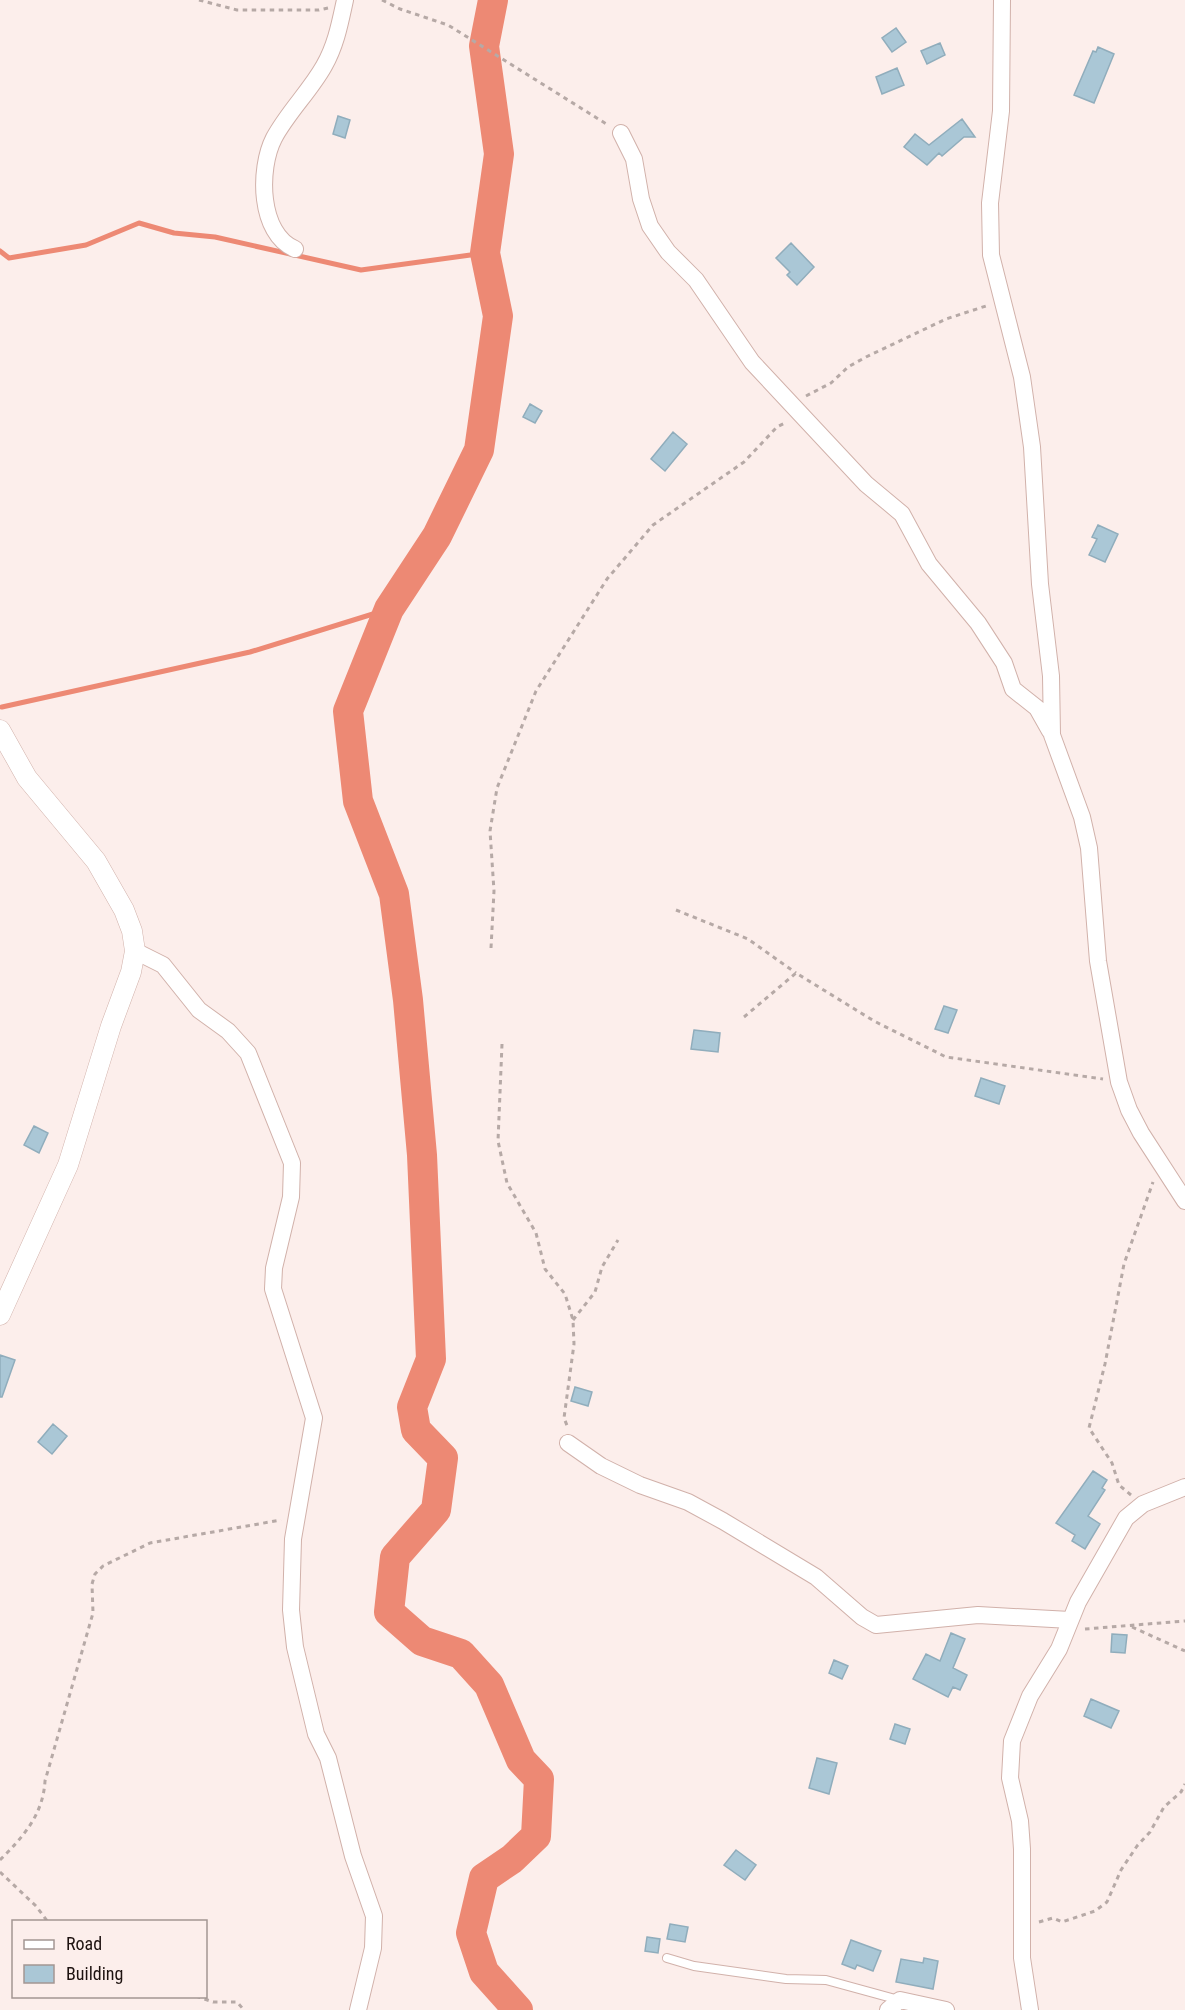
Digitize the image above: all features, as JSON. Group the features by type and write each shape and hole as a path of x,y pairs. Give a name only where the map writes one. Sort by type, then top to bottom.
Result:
{"street":[{"path":"1002,0 1001,111 990,203 991,255 1022,376 1032,447 1040,584 1051,676 1052,735"},
{"path":"295,249 284,244 275,234 268,218 265,196 267,159 274,139 323,67 334,45 339,3"},
{"path":"621,133 634,159 641,199 650,226 668,252 709,298 752,362 866,484 902,514 929,564 978,623 1004,663 1013,689 1037,708 1052,735 1082,817 1089,848 1098,960 1119,1082 1129,1110 1185,1201"},
{"path":"0,730 27,778 96,861 124,910 132,931 135,951 131,972 111,1026 68,1165 0,1315"},
{"path":"135,951 163,965 199,1010 228,1031 248,1053 292,1163 291,1197 274,1268 273,1289 314,1418 293,1539 291,1610 295,1647 316,1734 328,1758 353,1856 374,1916 374,1948 358,2010"},
{"path":"568,1443 601,1466 639,1485 688,1502 723,1521 816,1577 862,1617 876,1624 978,1615 1068,1627"},
{"path":"1030,2010 1021,1930 1020,1830 1010,1778 1009,1755 1012,1741 1030,1696 1114,1535 1126,1518 1143,1504 1185,1487"},
{"path":"894,2005 946,2010"}],"lane":[{"path":"667,1958 694,1966 786,1979 826,1980 894,2005"}],"path":[{"path":"199,0 237,10 319,10 339,3"},
{"path":"382,0 400,9 448,24 621,133"},
{"path":"491,948 494,891 490,831 497,788 536,691 607,579 653,525 744,462 777,427 798,410 804,397 831,383 848,367 866,357 975,308 1003,303"},
{"path":"676,910 748,939 796,973 874,1021 946,1057 1119,1082"},
{"path":"744,1017 796,973"},
{"path":"502,1044 498,1141 507,1183 536,1233 545,1269 565,1294 573,1320 574,1344 564,1418 570,1432 568,1443"},
{"path":"1143,1504 1119,1485 1112,1462 1089,1428 1105,1365 1124,1264 1160,1161"},
{"path":"573,1320 596,1292 602,1267 618,1240"},
{"path":"0,1860 18,1842 36,1818 44,1800 48,1770 93,1612 92,1584 95,1574 103,1566 150,1543 297,1518"},
{"path":"1068,1627 1082,1629 1185,1621"},
{"path":"1130,1626 1185,1651"},
{"path":"1021,1930 1046,1919 1053,1918 1062,1922 1078,1918 1107,1902 1121,1870 1150,1832 1164,1807 1181,1792 1185,1784"},
{"path":"0,1872 36,1906 46,1920"},
{"path":"202,1998 213,2002 237,2002 244,2010"}],"building":[{"path":"896,28 906,42 892,52 882,38"},
{"path":"940,43 945,55 927,64 921,51"},
{"path":"1098,47 1114,54 1094,103 1074,95 1093,51 1096,52"},
{"path":"897,68 904,85 882,94 876,77"},
{"path":"338,116 350,120 345,138 333,134"},
{"path":"962,119 975,137 964,137 942,156 939,153 927,165 904,147 915,134 929,145"},
{"path":"791,243 814,267 797,285 787,275 790,272 776,258"},
{"path":"530,404 542,411 535,423 523,417"},
{"path":"673,432 687,444 665,471 651,459"},
{"path":"1098,525 1118,534 1105,562 1089,555 1097,539 1092,537"},
{"path":"944,1006 957,1010 948,1033 935,1029"},
{"path":"694,1030 720,1033 718,1052 691,1049"},
{"path":"981,1078 1005,1086 999,1104 975,1096"},
{"path":"34,1126 48,1133 39,1153 24,1145"},
{"path":"0,1355 15,1360 2,1397 0,1397"},
{"path":"575,1387 592,1392 588,1406 571,1401"},
{"path":"53,1424 67,1436 52,1454 38,1442"},
{"path":"1093,1471 1107,1480 1102,1488 1105,1490 1088,1516 1100,1524 1085,1549 1072,1541 1075,1535 1056,1523"},
{"path":"951,1633 965,1639 953,1668 967,1675 960,1690 953,1687 948,1697 913,1679 926,1654 940,1661"},
{"path":"1112,1634 1127,1635 1125,1653 1111,1652"},
{"path":"834,1660 848,1666 842,1679 829,1673"},
{"path":"1091,1699 1119,1711 1111,1728 1084,1716"},
{"path":"895,1724 910,1729 905,1744 890,1739"},
{"path":"817,1758 837,1763 829,1794 809,1788"},
{"path":"736,1850 756,1865 745,1880 724,1865"},
{"path":"670,1924 688,1927 685,1942 667,1939"},
{"path":"647,1937 660,1939 658,1953 645,1951"},
{"path":"851,1940 881,1951 873,1971 857,1965 855,1969 842,1964"},
{"path":"924,1958 938,1961 933,1989 896,1982 901,1959 923,1963"}],"waterway":[{"path":"493,0 484,46 499,154 485,253 498,316 479,450 437,536 389,609 348,711 358,801 394,894 408,1000 422,1155 431,1359 412,1407 416,1430 443,1458 436,1510 395,1557 389,1612 422,1641 461,1654 489,1685 521,1760 539,1779 536,1836 512,1859 484,1878 471,1933 484,1972 518,2010"},
{"path":"0,251 9,258 86,245 139,223 174,233 215,237 361,270 485,253"},
{"path":"2,707 250,652 389,609"}]}
